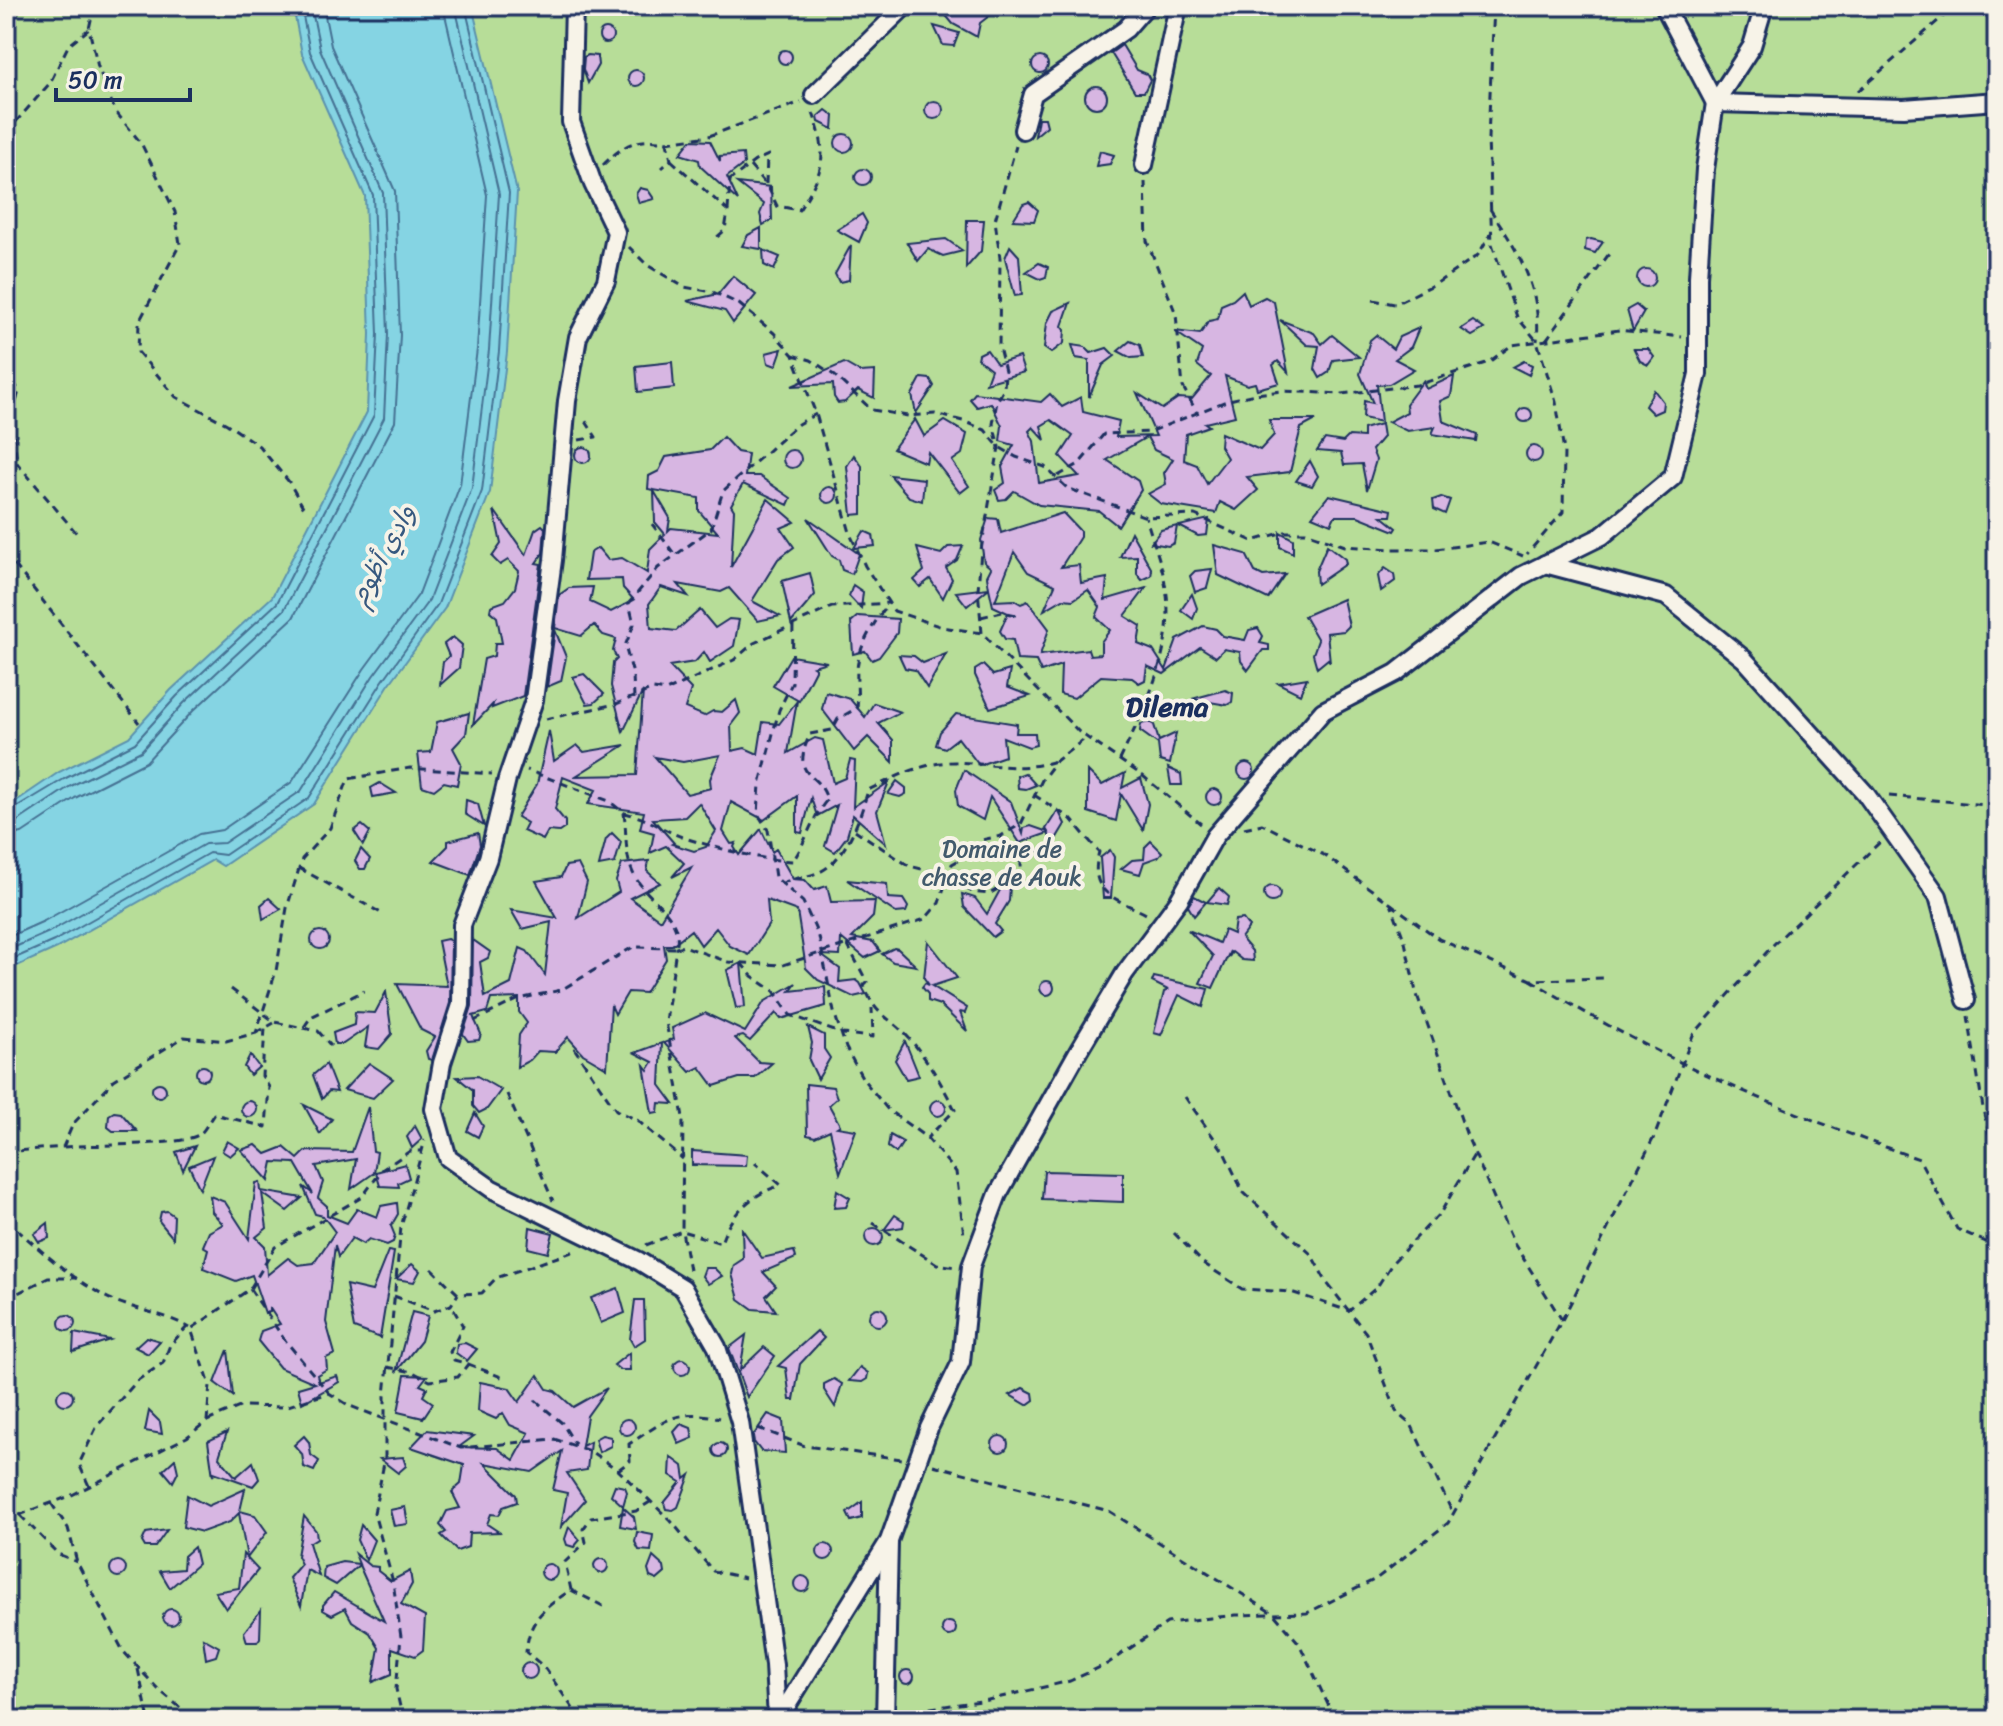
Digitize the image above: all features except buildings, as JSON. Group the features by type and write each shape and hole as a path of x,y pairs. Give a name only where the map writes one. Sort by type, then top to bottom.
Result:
{"street":[{"path":"574,6 571,122 589,173 616,232 606,281 578,337 567,401 545,623 534,700 510,770 488,858 462,925 461,1005 442,1063 434,1109 448,1158 492,1189 605,1243 683,1288 717,1347 740,1422 763,1583 777,1720"},
{"path":"810,97 905,6"},
{"path":"1023,130 1033,94 1126,29 1146,6"},
{"path":"1144,165 1178,6"},
{"path":"1664,6 1715,103"},
{"path":"777,1720 889,1541 929,1428 961,1362 970,1271 998,1194 1086,1037 1215,836 1323,711 1396,673 1521,576 1602,536 1673,477 1698,374 1705,169 1715,103 1752,46 1764,6"},
{"path":"1715,103 1904,108 1997,101"},
{"path":"1545,564 1666,596 1744,659 1865,793 1938,896 1966,1000"},
{"path":"885,1717 889,1541"}],"path":[{"path":"94,6 89,29 98,67 115,111 141,143 175,212 180,244 139,322 138,352 176,397 227,424 259,446 289,482 306,512"},
{"path":"1494,6 1488,138 1491,233 1501,277 1517,317 1537,341"},
{"path":"1841,106 1955,6"},
{"path":"6,133 50,83 68,46 89,29"},
{"path":"589,173 628,143 644,139 667,142 709,136 810,97 823,148 814,187 799,210 788,211 777,206 766,185 750,166"},
{"path":"982,633 981,550 999,447 993,424 997,401 1004,389 1005,371 999,347 1000,258 995,220 1012,154 1023,130"},
{"path":"667,142 671,160 728,211"},
{"path":"716,238 725,230 730,180 773,153"},
{"path":"766,185 767,156"},
{"path":"662,168 671,160"},
{"path":"1144,165 1147,241 1176,314 1183,387 1197,413"},
{"path":"1490,208 1524,260 1537,308 1537,341 1556,402 1565,483 1563,512 1525,557"},
{"path":"616,232 647,265 684,287 713,292 739,304 774,333 793,355 816,414 851,536 894,611 942,627 982,633 1087,737 1215,836 1262,824 1324,855 1439,939 1531,980 1617,1032 1760,1101 1919,1159 1957,1229 1997,1247"},
{"path":"1373,300 1395,304 1437,283 1478,255 1491,233"},
{"path":"1546,340 1609,254"},
{"path":"1058,476 1079,464 1104,434 1150,432 1182,422 1229,400 1282,391 1342,394 1417,385 1489,362 1512,345 1619,330 1698,339"},
{"path":"793,355 811,360 834,375 872,410 908,416 935,414 963,421 985,430 999,447 1058,476 1067,488 1146,517 1195,515 1252,541 1285,532 1306,532 1345,546 1391,549 1436,549 1489,542 1545,564"},
{"path":"6,369 19,391 12,417 17,463 79,536"},
{"path":"634,699 633,674 625,646 634,624 629,603 641,586 675,555 711,529 723,491 798,424 816,414"},
{"path":"1120,760 1153,684 1167,637 1166,585 1146,517"},
{"path":"652,524 675,555"},
{"path":"6,554 139,723"},
{"path":"526,723 634,699 653,689 666,691 734,660 754,643 832,607 889,603"},
{"path":"256,1033 302,859 330,828 348,779 410,768 510,770 595,795 624,813 647,817 685,838 710,847 793,861 806,841 813,817 827,800 826,792 804,770 802,751 810,734 832,730 838,719 857,708 860,688 858,661 877,618 889,603"},
{"path":"981,617 1002,612 1021,616"},
{"path":"793,625 792,683 779,710 760,784 758,814 768,830 775,877 803,902 824,952 830,997 846,1048 876,1097 888,1110 927,1138 956,1172 970,1271 937,1264 873,1223"},
{"path":"454,1026 507,1007 519,999 561,990 633,947 684,946 711,958 783,965 925,919 939,903 952,864 970,854 981,840 1001,836 1021,824 1033,795 1056,761 1087,737"},
{"path":"781,884 796,876 819,873 843,850 855,830 868,790 916,768 957,762 1035,767 1056,761"},
{"path":"1865,793 1987,805 1997,811"},
{"path":"1033,795 1071,819 1099,852 1095,868 1099,885 1109,896 1162,923"},
{"path":"624,813 626,854 635,877 677,927 666,1022 683,1117 682,1231 690,1273 686,1294"},
{"path":"855,830 909,866 948,875 972,892 989,894 1015,879 1021,871 1021,862 1001,836"},
{"path":"809,1720 885,1717 988,1700 1070,1681 1107,1664 1167,1623 1307,1613 1376,1579 1448,1523 1562,1320 1655,1135 1693,1035 1774,944 1892,831"},
{"path":"1007,844 1064,856"},
{"path":"299,868 381,913"},
{"path":"1391,904 1405,942 1416,992 1475,1154 1513,1242 1562,1320"},
{"path":"741,962 752,976 774,991 790,1015 843,1034 873,1037 872,1008 864,985 867,982 847,944"},
{"path":"1531,980 1604,978"},
{"path":"231,989 275,1022 318,1031 331,1046"},
{"path":"304,1027 311,1017 364,991"},
{"path":"1966,1000 1984,1114 1997,1164"},
{"path":"872,1008 906,1035 926,1060 955,1110 927,1138"},
{"path":"63,1147 73,1124 114,1080 184,1037 226,1041 256,1033 275,1022"},
{"path":"6,1152 106,1142 173,1143 199,1134 214,1114 266,1127 269,1087 262,1076 265,1028"},
{"path":"574,1048 616,1110 637,1120 683,1159"},
{"path":"507,1094 562,1222"},
{"path":"1185,1097 1224,1152 1243,1192 1311,1254 1366,1333 1397,1413 1412,1426 1453,1515"},
{"path":"403,1720 396,1689 399,1623 393,1582 374,1513 385,1458 387,1367 401,1227 426,1137"},
{"path":"89,1486 79,1464 97,1426 138,1380 163,1363 170,1345 189,1328 250,1289 275,1247 362,1197 383,1169 410,1151 422,1151"},
{"path":"1349,1311 1377,1287 1393,1262 1441,1212 1475,1154"},
{"path":"624,1253 682,1231 721,1243 727,1225 740,1207 764,1190 781,1185 755,1163"},
{"path":"6,1220 106,1297 165,1314 189,1328 210,1385 207,1421"},
{"path":"1174,1233 1203,1263 1242,1289 1291,1292 1349,1311"},
{"path":"432,1269 458,1294 482,1293 496,1278 556,1256 605,1243"},
{"path":"6,1299 48,1278 78,1278"},
{"path":"250,1289 284,1339 329,1393 350,1406 385,1416 461,1448 554,1439 590,1451 618,1470 671,1521 713,1571 763,1583"},
{"path":"394,1296 434,1311 451,1305 458,1294"},
{"path":"451,1305 463,1326 450,1352 454,1360 504,1378"},
{"path":"387,1367 413,1372 430,1381 458,1377 468,1364"},
{"path":"6,1520 89,1486 187,1437 207,1421 242,1406 285,1407 329,1393"},
{"path":"535,1400 562,1423 576,1446"},
{"path":"618,1470 630,1461 629,1444 675,1414 692,1412 740,1422 805,1446 918,1461 1109,1511 1274,1614 1299,1643 1331,1711 1339,1720"},
{"path":"571,1590 565,1562 586,1542 583,1529 591,1518 636,1511 650,1502"},
{"path":"51,1503 68,1528 77,1562 123,1651 195,1720"},
{"path":"20,1515 58,1554 77,1562"},
{"path":"571,1590 607,1608"},
{"path":"571,1590 541,1610 528,1629 526,1652 544,1667 581,1720"},
{"path":"137,1666 149,1720"}],"green space":[{"name":"Domaine de chasse de Aouk","path":"6,6 1997,6 1997,1720 6,1720"}],"water":[{"name":"وادي أظوم","path":"293,6 472,6 517,192 507,352 490,492 445,608 388,686 314,804 223,866 213,860 57,948 6,971 6,808 59,772 129,737 171,690 272,597 367,412 370,334 365,196 302,54"}],"district":[{"name":"Dilema","path":"1167,706"}]}
